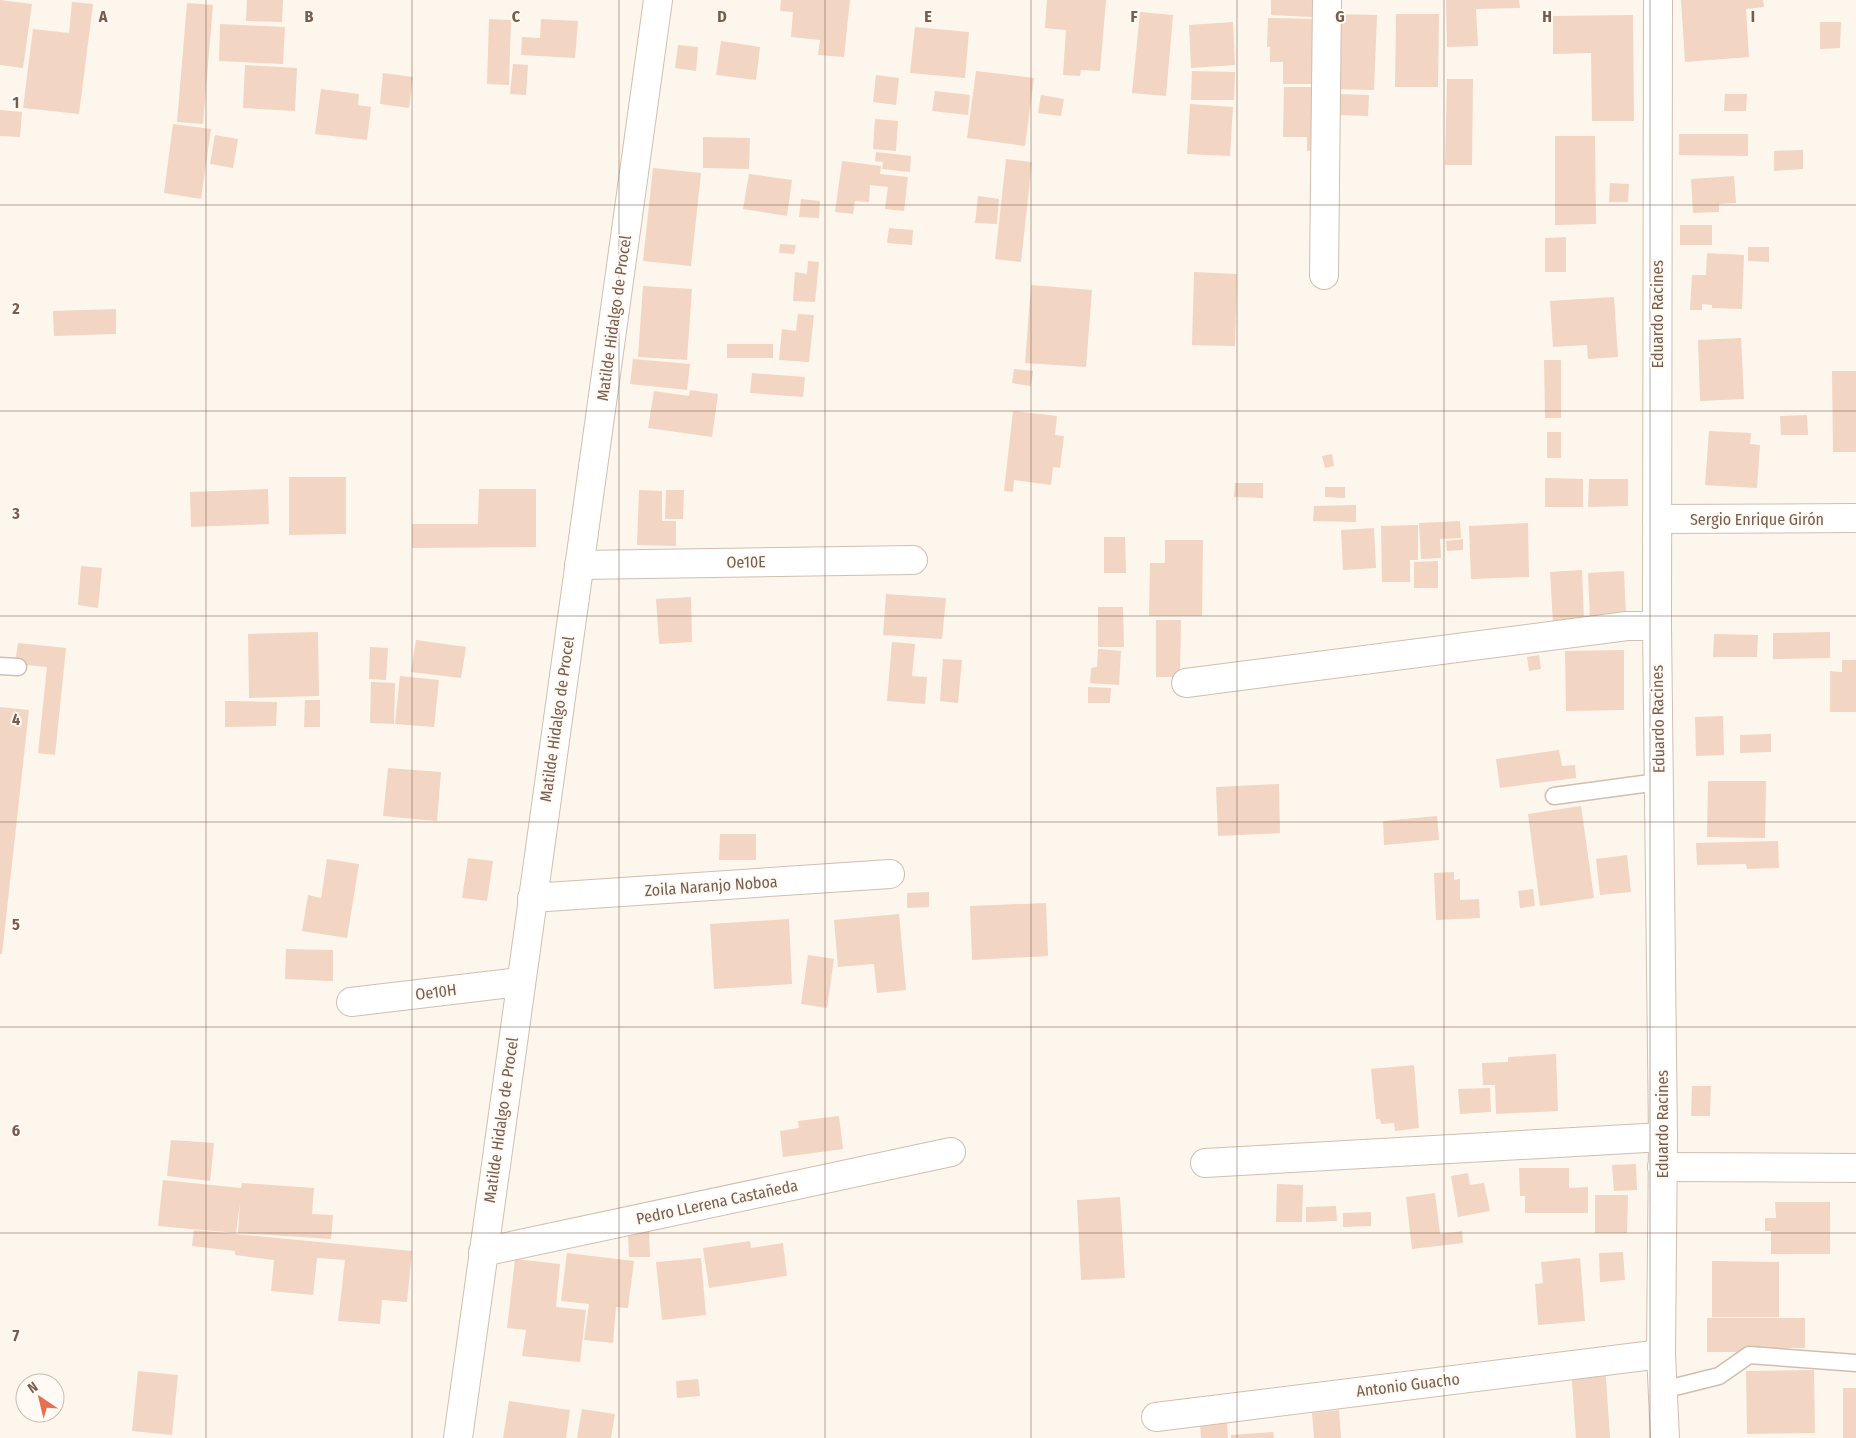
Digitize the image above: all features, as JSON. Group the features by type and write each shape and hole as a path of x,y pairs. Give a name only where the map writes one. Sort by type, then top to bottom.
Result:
{"street":[{"name":"Matilde Hidalgo de Procel","path":"458,1438 658,0"},
{"path":"1324,275 1328,0"},
{"name":"Eduardo Racines","path":"1658,0 1657,626 1662,1137 1661,1354 1665,1438"},
{"name":"Sergio Enrique Girón","path":"1657,520 1856,518"},
{"name":"Oe10E","path":"579,565 913,560"},
{"path":"1186,683 1627,626 1657,626"},
{"name":"Zoila Naranjo Noboa","path":"532,898 890,874"},
{"name":"Oe10H","path":"351,1002 520,982"},
{"path":"1205,1163 1662,1137"},
{"name":"Pedro LLerena Castañeda","path":"483,1252 951,1152"},
{"path":"1662,1166 1856,1168"},
{"name":"Antonio Guacho","path":"1156,1417 1661,1354"}],"lane":[{"path":"0,666 18,667"},
{"path":"1554,796 1658,782"},
{"path":"1663,1390 1719,1376 1749,1355 1856,1362"}],"building":[{"path":"0,0 32,4 23,68 0,65"},
{"path":"247,0 283,0 282,22 246,21"},
{"path":"781,0 850,0 844,57 818,55 820,40 791,37 793,12 780,11"},
{"path":"1047,0 1106,0 1100,71 1081,70 1080,76 1063,75 1066,30 1045,28"},
{"path":"1271,0 1313,0 1312,17 1271,15"},
{"path":"1446,0 1519,0 1520,8 1476,9 1478,46 1447,47"},
{"path":"1681,0 1763,0 1764,7 1746,9 1749,57 1685,62"},
{"path":"72,2 93,4 79,114 23,108 33,29 69,33"},
{"path":"187,3 213,5 203,124 177,122"},
{"path":"1140,12 1173,15 1166,96 1132,93"},
{"path":"1331,14 1377,15 1374,90 1328,89"},
{"path":"1396,14 1439,14 1438,87 1395,87"},
{"path":"1633,15 1634,121 1592,121 1591,53 1553,54 1553,16"},
{"path":"1268,18 1317,19 1316,84 1283,84 1283,62 1270,62 1270,47 1267,47"},
{"path":"489,19 511,20 509,85 487,84"},
{"path":"541,19 578,21 575,58 521,55 522,37 540,38"},
{"path":"1233,22 1235,65 1191,68 1189,25"},
{"path":"1820,22 1841,22 1840,48 1820,49"},
{"path":"220,24 285,27 283,64 219,61"},
{"path":"915,27 969,32 965,78 910,73"},
{"path":"721,41 760,47 756,80 716,75"},
{"path":"678,45 698,47 696,71 675,68"},
{"path":"513,64 528,65 526,95 510,94"},
{"path":"245,65 297,68 295,111 243,108"},
{"path":"976,71 1034,78 1025,146 967,138"},
{"path":"1192,71 1235,72 1234,100 1191,100"},
{"path":"383,73 413,77 409,108 380,104"},
{"path":"876,75 899,78 896,105 873,102"},
{"path":"1447,79 1473,79 1472,165 1445,165"},
{"path":"1284,87 1318,87 1317,150 1307,151 1307,137 1283,137"},
{"path":"321,89 359,94 358,105 371,107 367,140 315,134"},
{"path":"935,91 970,95 968,115 932,111"},
{"path":"1337,94 1369,95 1368,116 1336,115"},
{"path":"1725,94 1747,94 1746,111 1724,111"},
{"path":"1041,95 1064,99 1061,116 1038,113"},
{"path":"1190,104 1233,107 1230,156 1187,154"},
{"path":"0,110 22,112 20,137 0,136"},
{"path":"875,119 898,121 896,151 873,149"},
{"path":"173,124 211,129 201,199 164,193"},
{"path":"1679,134 1748,134 1748,156 1679,155"},
{"path":"215,135 238,139 233,168 210,164"},
{"path":"1555,136 1595,136 1596,224 1555,225"},
{"path":"703,137 750,138 749,169 703,168"},
{"path":"1803,150 1803,169 1774,171 1774,151"},
{"path":"876,152 911,156 910,172 882,169 883,162 875,161"},
{"path":"1006,159 1032,162 1021,262 995,259"},
{"path":"842,161 881,166 880,174 908,177 904,211 885,209 888,187 870,185 869,202 855,201 853,214 835,212"},
{"path":"653,168 701,173 691,266 643,261"},
{"path":"749,174 792,180 787,216 743,209"},
{"path":"1734,176 1736,203 1719,204 1719,212 1693,213 1691,179"},
{"path":"1610,183 1629,184 1628,202 1609,202"},
{"path":"978,196 999,199 997,224 975,223"},
{"path":"801,199 820,201 819,218 799,217"},
{"path":"1680,225 1712,225 1712,245 1680,245"},
{"path":"889,228 913,230 912,245 887,243"},
{"path":"1566,237 1566,272 1545,272 1545,238"},
{"path":"780,244 796,245 794,254 779,253"},
{"path":"1748,247 1769,247 1769,262 1748,261"},
{"path":"1707,253 1744,255 1742,309 1712,308 1712,305 1702,304 1702,310 1690,310 1692,275 1706,275"},
{"path":"808,261 819,262 815,302 793,301 795,272 807,274"},
{"path":"1194,272 1237,274 1235,346 1192,345"},
{"path":"1031,285 1092,290 1086,367 1025,363"},
{"path":"643,286 692,289 687,360 638,357"},
{"path":"1614,297 1618,357 1588,359 1587,345 1553,347 1550,301"},
{"path":"116,309 116,334 54,336 53,311"},
{"path":"798,314 814,315 809,362 779,360 782,329 796,331"},
{"path":"1741,338 1744,399 1700,401 1698,340"},
{"path":"727,344 773,344 773,358 727,358"},
{"path":"633,359 690,364 687,390 630,384"},
{"path":"1544,360 1561,360 1561,418 1545,418"},
{"path":"1014,369 1033,371 1031,386 1012,383"},
{"path":"1832,371 1856,371 1856,452 1833,452"},
{"path":"752,373 805,377 803,397 750,393"},
{"path":"690,390 718,394 712,437 648,428 654,391 689,396"},
{"path":"1013,411 1057,416 1055,435 1064,436 1060,468 1053,467 1051,485 1014,480 1013,492 1004,491"},
{"path":"1807,415 1808,435 1781,435 1780,416"},
{"path":"1709,431 1751,433 1750,444 1760,445 1757,488 1705,485"},
{"path":"1547,432 1561,432 1561,458 1547,458"},
{"path":"1332,454 1334,466 1325,468 1322,456"},
{"path":"289,477 346,477 346,534 289,535"},
{"path":"1545,478 1583,479 1583,507 1545,507"},
{"path":"1589,479 1628,479 1628,506 1588,507"},
{"path":"1235,483 1263,483 1263,498 1234,497"},
{"path":"1325,487 1345,487 1345,498 1325,497"},
{"path":"268,489 269,524 191,527 190,492"},
{"path":"479,489 536,489 536,547 412,548 412,524 478,524"},
{"path":"639,490 662,491 662,521 676,521 676,546 637,545"},
{"path":"666,490 684,490 683,519 665,519"},
{"path":"1356,505 1356,522 1313,521 1314,506"},
{"path":"1460,521 1461,538 1440,539 1441,558 1421,559 1419,523"},
{"path":"1528,523 1529,577 1471,579 1469,526"},
{"path":"1418,525 1418,560 1410,560 1410,582 1382,582 1381,526"},
{"path":"1374,528 1376,568 1343,570 1341,530"},
{"path":"1104,537 1125,537 1126,573 1104,573"},
{"path":"1463,539 1463,550 1447,551 1446,541"},
{"path":"1165,540 1203,540 1202,616 1149,616 1150,563 1165,563"},
{"path":"1438,561 1438,588 1414,588 1414,562"},
{"path":"81,566 102,568 98,608 78,605"},
{"path":"1582,570 1584,620 1553,622 1550,572"},
{"path":"1624,571 1626,618 1590,620 1588,573"},
{"path":"886,594 946,598 942,639 883,635"},
{"path":"691,597 692,642 659,644 656,599"},
{"path":"1098,607 1123,607 1124,647 1098,647"},
{"path":"1156,620 1181,620 1180,677 1156,677"},
{"path":"318,632 319,696 249,698 248,634"},
{"path":"1830,632 1830,658 1773,659 1773,633"},
{"path":"1714,634 1758,635 1757,657 1713,657"},
{"path":"416,640 466,647 461,678 411,672"},
{"path":"892,642 915,644 912,676 927,677 925,704 887,701"},
{"path":"18,643 66,648 55,755 38,753 47,667 15,664"},
{"path":"370,647 388,648 386,680 369,679"},
{"path":"1098,649 1121,651 1119,685 1090,683 1091,668 1097,667"},
{"path":"1624,650 1624,710 1566,711 1565,651"},
{"path":"1539,655 1541,669 1529,671 1527,657"},
{"path":"943,659 962,660 958,703 940,701"},
{"path":"1842,660 1856,660 1856,712 1830,712 1830,671 1842,672"},
{"path":"400,676 439,680 434,727 395,724"},
{"path":"371,682 395,683 394,724 370,723"},
{"path":"1088,687 1111,688 1110,703 1088,703"},
{"path":"305,700 320,700 320,727 304,727"},
{"path":"225,701 277,702 276,726 225,727"},
{"path":"0,707 29,710 2,954 0,954"},
{"path":"1723,716 1724,755 1696,756 1695,717"},
{"path":"1771,734 1771,752 1740,753 1740,735"},
{"path":"1559,750 1562,766 1575,765 1576,778 1500,788 1496,759"},
{"path":"388,768 441,772 437,821 383,816"},
{"path":"1708,781 1766,781 1765,838 1707,837"},
{"path":"1279,784 1280,833 1218,836 1216,787"},
{"path":"1581,806 1594,898 1540,906 1528,814"},
{"path":"1437,816 1439,840 1384,845 1383,821"},
{"path":"720,834 756,834 756,860 719,860"},
{"path":"1778,841 1779,868 1747,869 1746,864 1697,865 1696,843"},
{"path":"1627,855 1631,892 1600,895 1596,859"},
{"path":"468,858 493,861 487,901 462,898"},
{"path":"327,859 359,864 347,938 302,931 308,895 321,898"},
{"path":"1454,872 1454,880 1460,879 1460,900 1479,899 1480,918 1436,920 1434,873"},
{"path":"1533,889 1535,906 1520,908 1518,891"},
{"path":"929,892 929,907 907,908 907,893"},
{"path":"1046,903 1048,956 972,960 970,906"},
{"path":"899,914 906,990 877,993 874,964 838,967 834,920"},
{"path":"789,919 792,984 714,989 710,924"},
{"path":"286,949 333,950 333,981 285,979"},
{"path":"808,955 834,959 827,1008 801,1004"},
{"path":"1556,1054 1558,1111 1496,1114 1495,1085 1483,1085 1482,1063 1508,1062 1508,1057"},
{"path":"1414,1065 1419,1128 1395,1131 1394,1123 1381,1124 1380,1119 1376,1119 1371,1069"},
{"path":"1692,1086 1711,1086 1710,1116 1691,1116"},
{"path":"1490,1088 1491,1112 1460,1114 1458,1089"},
{"path":"839,1116 843,1149 783,1157 780,1131 799,1128 798,1121"},
{"path":"171,1140 214,1143 210,1181 167,1176"},
{"path":"1636,1164 1637,1190 1614,1191 1612,1165"},
{"path":"1519,1168 1569,1168 1569,1188 1588,1187 1588,1213 1525,1213 1525,1196 1520,1196"},
{"path":"1468,1173 1470,1185 1484,1183 1490,1211 1458,1217 1451,1176"},
{"path":"163,1180 241,1188 242,1183 314,1188 312,1214 333,1215 331,1239 238,1233 240,1203 236,1233 158,1226"},
{"path":"1277,1184 1303,1185 1302,1222 1276,1222"},
{"path":"1435,1193 1440,1234 1462,1231 1463,1243 1412,1249 1406,1197"},
{"path":"1595,1195 1628,1195 1627,1233 1595,1233"},
{"path":"1120,1197 1125,1278 1081,1280 1077,1200"},
{"path":"1775,1202 1830,1202 1830,1254 1771,1254 1771,1231 1765,1231 1765,1218 1776,1218"},
{"path":"1336,1206 1337,1221 1306,1222 1306,1207"},
{"path":"1371,1212 1371,1226 1343,1227 1343,1213"},
{"path":"194,1230 412,1251 407,1302 382,1300 380,1324 338,1321 345,1260 317,1258 313,1295 271,1291 274,1260 235,1255 235,1251 192,1246"},
{"path":"649,1232 650,1257 629,1257 628,1233"},
{"path":"750,1241 751,1248 783,1243 787,1276 709,1288 703,1248"},
{"path":"1623,1252 1625,1280 1600,1282 1599,1253"},
{"path":"567,1253 634,1261 628,1308 616,1307 613,1343 584,1340 589,1304 561,1301"},
{"path":"701,1258 706,1315 662,1320 656,1262"},
{"path":"1580,1258 1585,1321 1538,1325 1535,1284 1543,1283 1541,1262"},
{"path":"515,1259 560,1264 556,1307 586,1310 580,1362 522,1356 526,1330 507,1328"},
{"path":"1712,1261 1779,1262 1779,1317 1712,1317"},
{"path":"1707,1318 1805,1318 1805,1348 1752,1348 1752,1352 1707,1352"},
{"path":"1605,1364 1610,1438 1576,1438 1571,1367"},
{"path":"1814,1370 1815,1433 1747,1434 1746,1371"},
{"path":"138,1371 178,1375 172,1435 132,1431"},
{"path":"698,1379 700,1396 677,1398 676,1381"},
{"path":"1843,1388 1856,1388 1856,1438 1843,1438"},
{"path":"509,1401 570,1410 566,1438 503,1438"},
{"path":"582,1409 615,1414 611,1438 577,1438"},
{"path":"1339,1410 1341,1438 1314,1438 1312,1413"},
{"path":"1227,1422 1228,1438 1201,1438 1200,1423"},
{"path":"1273,1432 1274,1438 1231,1438 1231,1435"}]}
